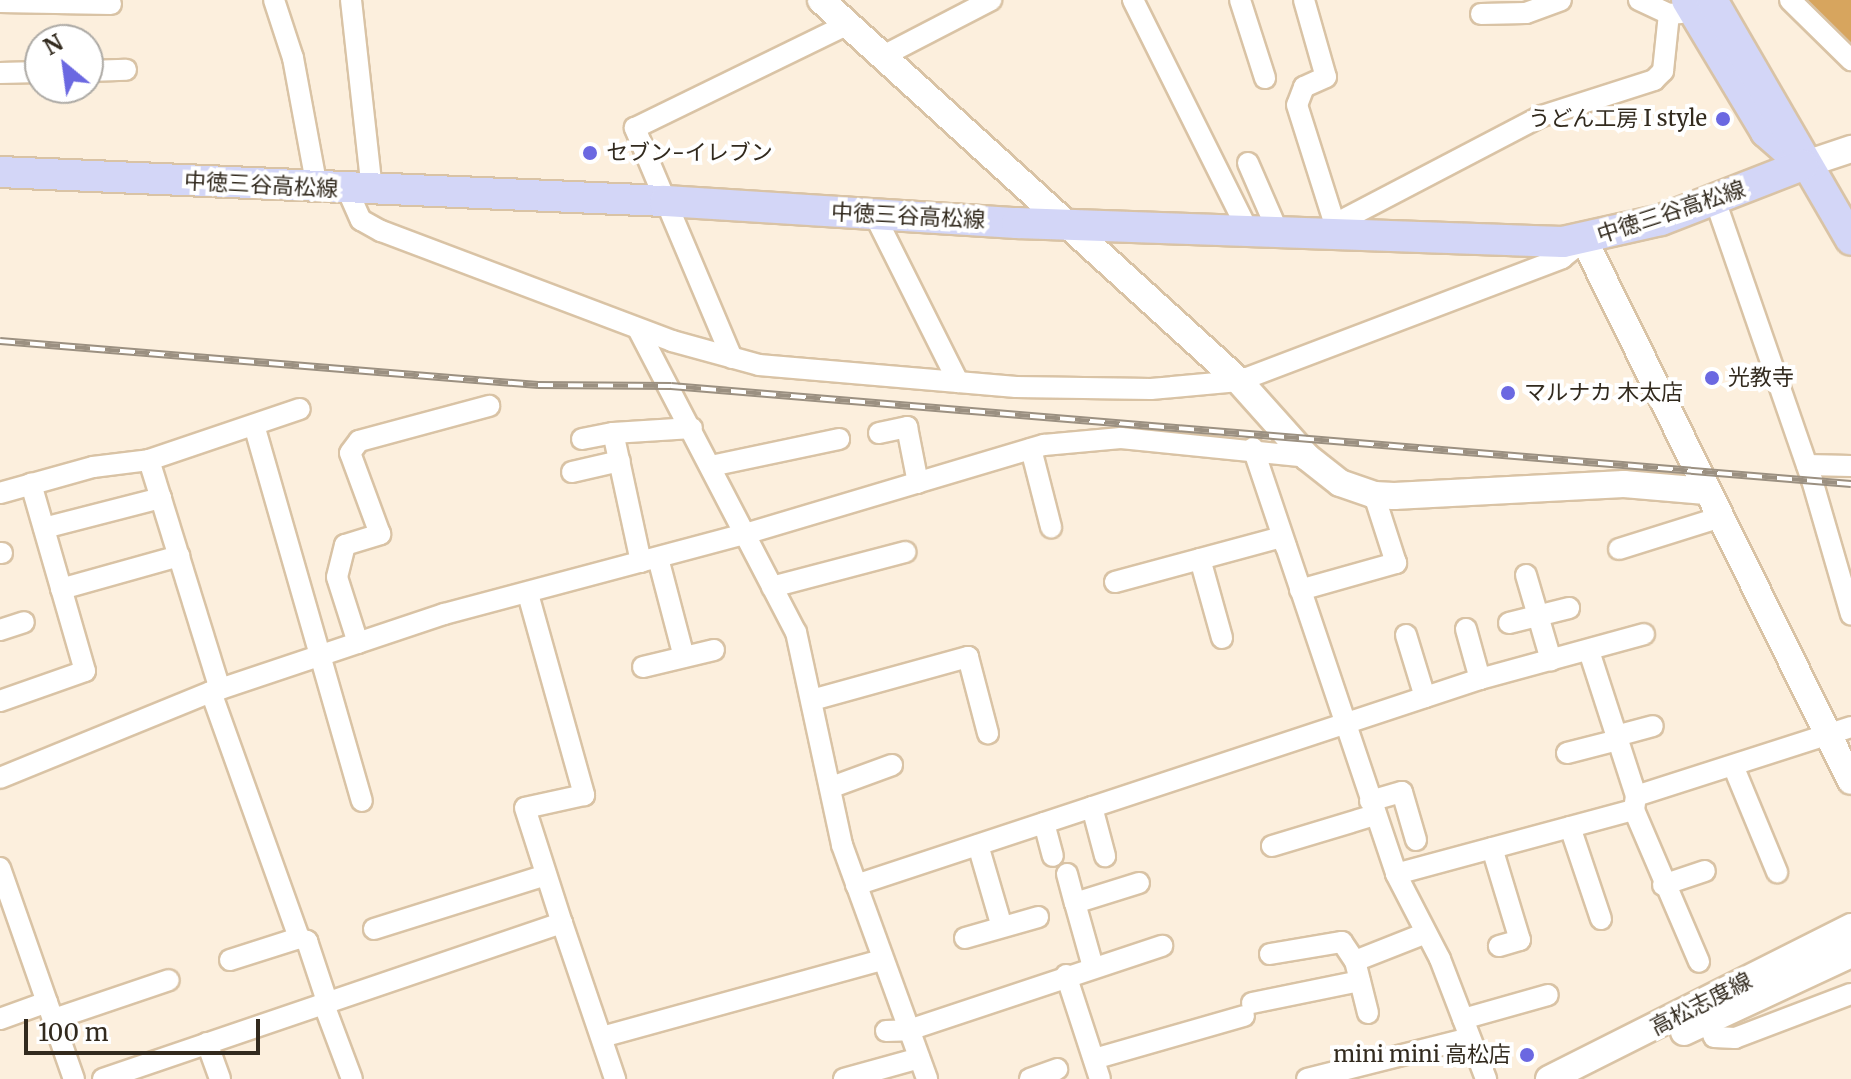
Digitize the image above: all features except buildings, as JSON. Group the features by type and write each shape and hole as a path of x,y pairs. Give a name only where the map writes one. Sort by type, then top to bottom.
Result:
{"main road":[{"path":"1690,6 1785,120 1803,165 1851,240"},
{"name":"中徳三谷高松線","path":"0,172 665,201 1263,232 1336,229 1584,240 1715,200 1803,165"}],"street":[{"path":"274,0 293,58 361,220 381,231 638,329 732,358 958,382 1151,389 1239,381 1562,258 1584,240 1706,491 1840,732 1851,781"},
{"path":"345,188 351,0"},
{"path":"821,0 1239,381 1307,457 1340,483 1374,495 1624,484 1706,491"},
{"path":"883,56 991,0"},
{"path":"1133,0 1263,232"},
{"path":"1240,0 1265,78"},
{"path":"1304,0 1326,77 1304,87 1297,105 1336,229 1542,116 1654,80 1663,71 1690,6 1639,0"},
{"path":"1490,9 1526,13 1561,0"},
{"path":"1790,0 1851,60"},
{"path":"0,2 111,4"},
{"path":"732,358 635,128 848,24"},
{"path":"104,71 126,70"},
{"path":"0,73 24,72"},
{"path":"1803,165 1851,149"},
{"path":"1248,163 1263,232"},
{"path":"1715,200 1807,465 1851,614"},
{"path":"874,214 958,382"},
{"path":"638,329 796,632 832,787 842,845 881,960 927,1079"},
{"path":"358,643 337,577 345,545 380,534 350,453 359,441 489,406"},
{"path":"0,493 93,467 149,460 300,409"},
{"path":"254,425 362,801"},
{"path":"879,433 907,427 918,483"},
{"path":"582,439 613,433 692,428"},
{"path":"613,433 650,560 684,657"},
{"path":"0,778 216,690 444,614 745,534 1031,449 1121,438 1253,448 1307,457"},
{"path":"711,466 839,439"},
{"path":"1253,448 1314,635"},
{"path":"1031,449 1051,527"},
{"path":"149,460 216,690 299,938"},
{"path":"572,472 620,461"},
{"path":"1807,465 1851,466"},
{"path":"0,701 85,671 31,484"},
{"path":"1300,590 1396,563 1374,495"},
{"path":"44,528 161,498"},
{"path":"1619,549 1721,517"},
{"path":"1115,582 1282,537"},
{"path":"1282,537 1342,725 1396,874 1426,933 1486,1079"},
{"path":"772,587 905,552"},
{"path":"61,589 179,556"},
{"path":"1200,559 1222,638"},
{"path":"1526,575 1551,660"},
{"path":"528,594 584,795 525,808 543,876 615,1079"},
{"path":"1509,623 1569,608"},
{"path":"0,630 24,622"},
{"path":"1466,629 1480,679"},
{"path":"856,885 1480,679 1644,634"},
{"path":"1406,635 1425,697"},
{"path":"643,667 714,650"},
{"path":"1589,651 1663,885 1699,962"},
{"path":"812,700 968,657 988,733"},
{"path":"1567,753 1653,726"},
{"path":"1396,874 1570,827 1840,732"},
{"path":"832,787 892,765"},
{"path":"1734,768 1777,872"},
{"path":"1272,846 1372,808 1402,792 1416,840"},
{"path":"1092,807 1105,856"},
{"path":"1044,823 1053,856"},
{"path":"1570,827 1601,919"},
{"path":"978,845 1002,927"},
{"path":"1492,848 1520,940 1499,946"},
{"path":"0,868 74,1079"},
{"path":"1663,885 1705,871"},
{"path":"1067,874 1093,967"},
{"path":"374,929 543,876"},
{"path":"1075,903 1139,883"},
{"path":"965,938 1038,917"},
{"path":"103,1079 562,923"},
{"name":"高松志度線","path":"1549,1079 1851,927"},
{"path":"1094,1059 1357,971 1426,933"},
{"path":"230,960 299,938 307,941 352,1079"},
{"path":"1270,954 1342,942 1357,971 1368,1013"},
{"path":"886,1031 909,1030 1066,975 1162,946"},
{"name":"高松志度線","path":"1589,1079 1851,954"},
{"path":"602,1037 881,960"},
{"path":"1066,975 1100,1079"},
{"path":"0,1019 50,1011 169,980"},
{"path":"1707,1021 1714,1037 1735,1038 1851,994"},
{"path":"1307,1079 1467,1029 1548,995"},
{"path":"207,1043 220,1079"},
{"path":"844,1079 919,1058"},
{"path":"1030,1079 1057,1069"}],"shaded area":[{"path":"1806,0 1851,0 1851,48 1848,46"}],"railway":[{"path":"0,341 538,385 671,386 1851,484"}],"place":[{"name":"うどん工房 I style","path":"1723,119"},
{"name":"セブン-イレブン","path":"590,153"},
{"name":"光教寺","path":"1712,378"},
{"name":"マルナカ 木太店","path":"1508,393"},
{"name":"mini mini 高松店","path":"1527,1055"}]}
